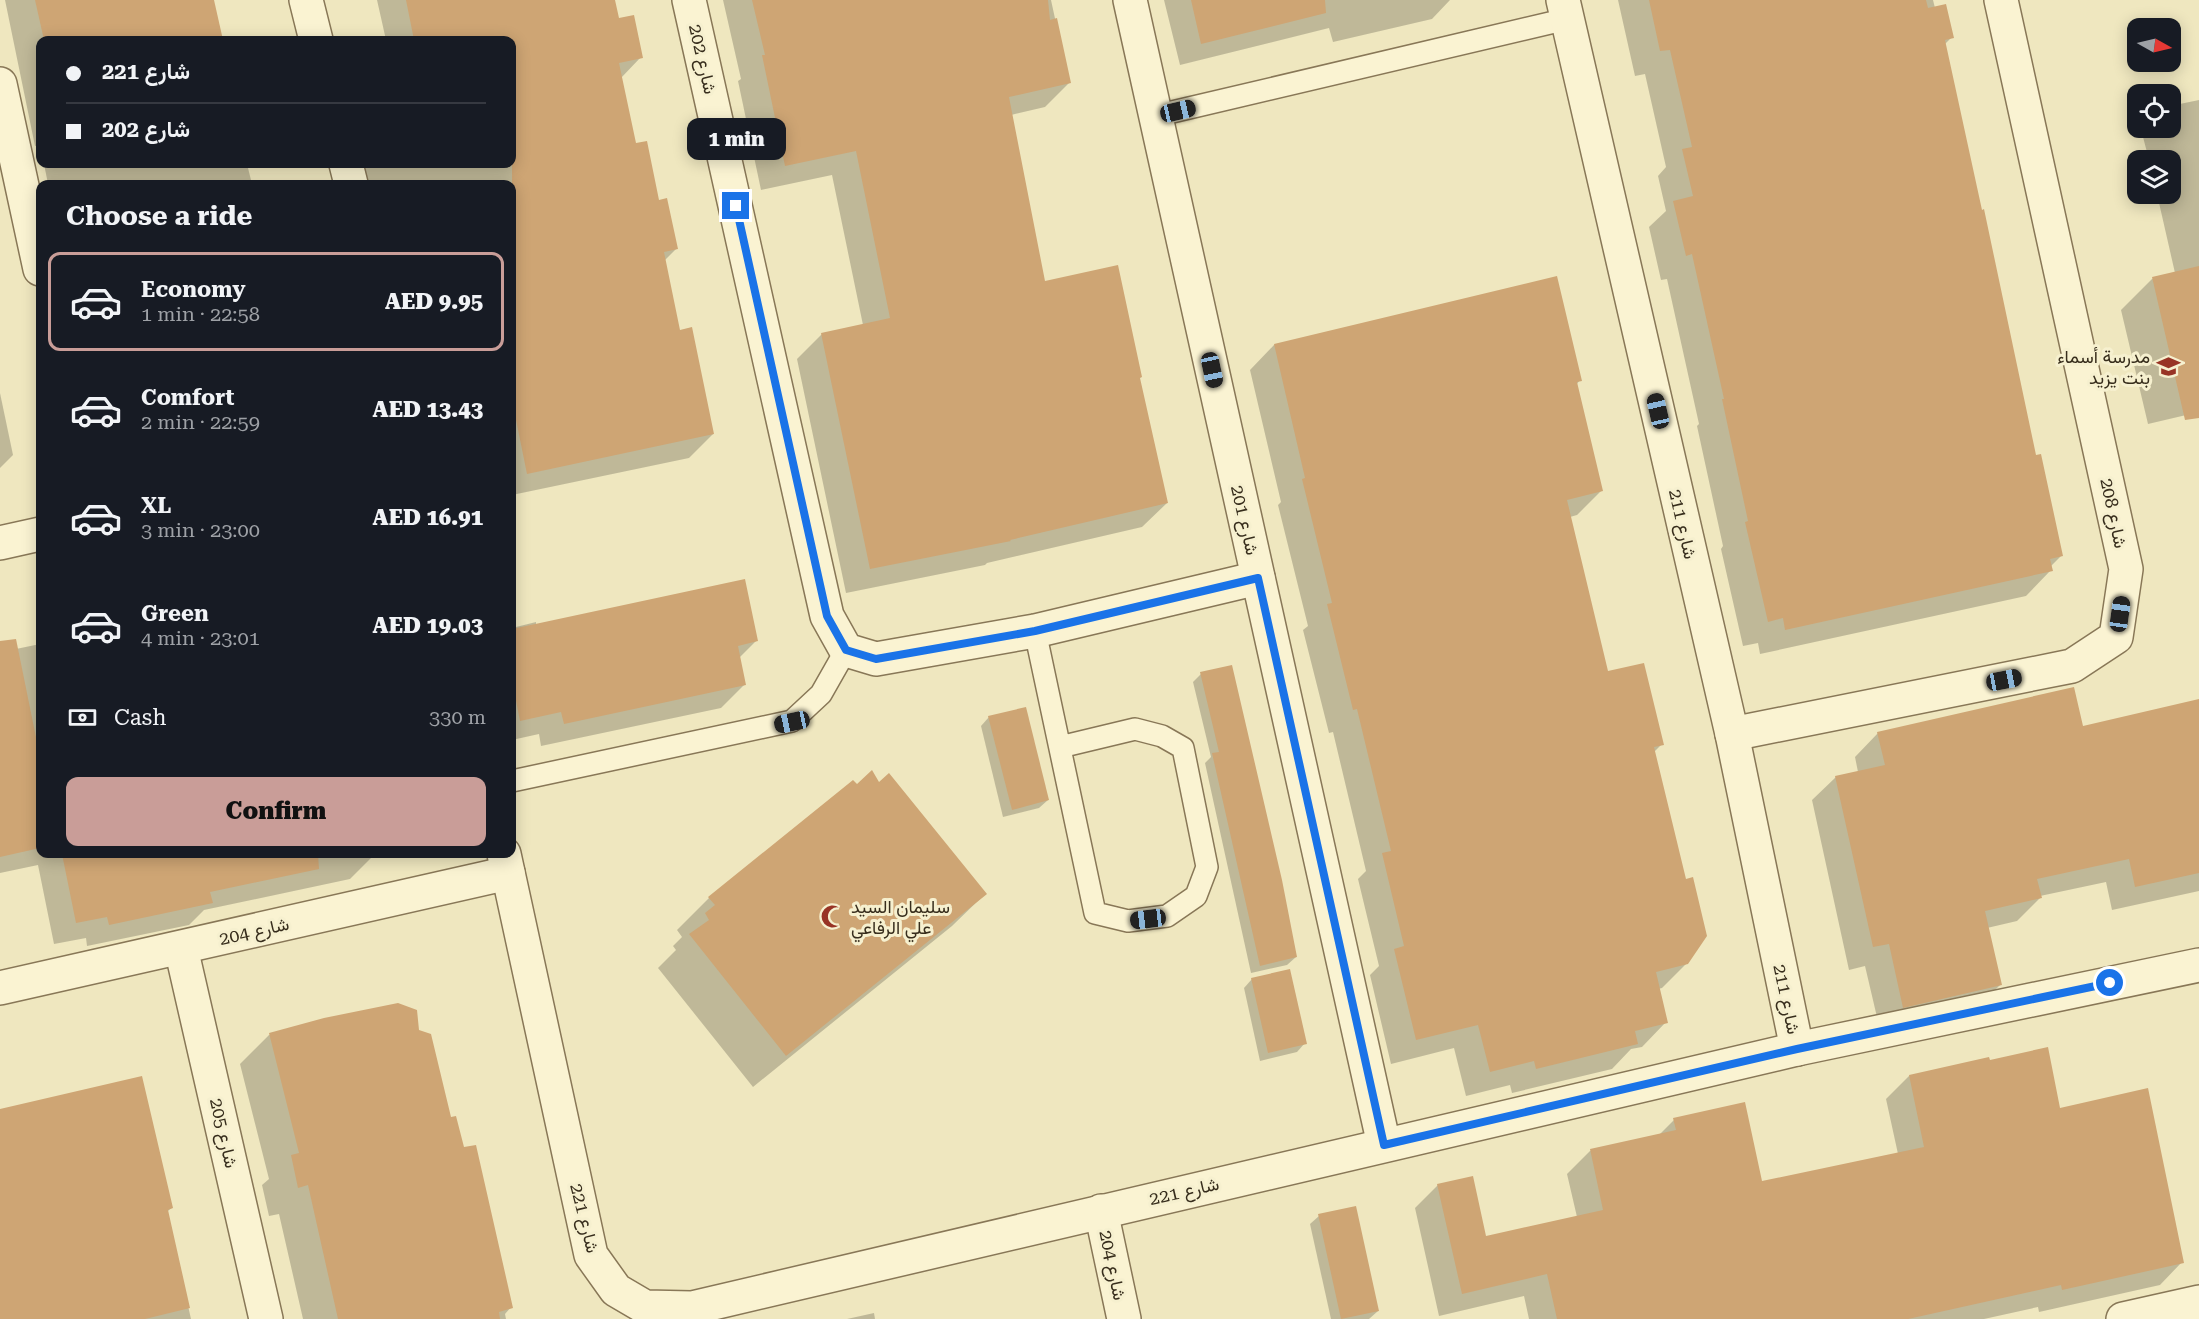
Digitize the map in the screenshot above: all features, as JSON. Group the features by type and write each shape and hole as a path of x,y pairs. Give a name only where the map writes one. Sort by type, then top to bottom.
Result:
{"street":[{"path":"306,0 315,36"},
{"name":"شارع 202","path":"689,0 827,616 846,650"},
{"name":"شارع 201","path":"1131,0 1384,1145"},
{"name":"شارع 208","path":"1732,734 2072,666 2116,637 2126,569 2001,0"},
{"name":"شارع 211","path":"1565,9 1732,734 1797,1049"},
{"path":"0,84 36,250"},
{"path":"0,543 36,535"},
{"path":"846,650 876,659 1035,631 1258,578"},
{"name":"شارع 221","path":"506,863 591,1255 616,1290 645,1307 692,1308 1797,1049 2199,964"},
{"name":"شارع 204","path":"0,988 181,948 506,863"},
{"name":"شارع 205","path":"181,948 266,1319"},
{"name":"شارع 204","path":"1101,1211 1124,1319"},
{"path":"2123,1319 2199,1302"}],"lane":[{"path":"1155,116 1565,9"},
{"path":"1035,631 1095,913 1128,921 1167,916 1196,896 1207,867 1183,748 1162,736 1135,729 1060,747"},
{"path":"516,780 792,722 821,694 846,650"}],"building":[{"path":"35,0 214,0 222,36 43,36"},
{"path":"406,0 615,0 619,18 634,15 643,58 619,63 636,143 647,141 659,200 667,198 678,249 664,252 680,330 692,327 714,434 527,474 516,420 516,180 512,180 512,168 516,168 516,36 413,36"},
{"path":"752,0 1048,0 1050,20 1057,18 1071,83 1009,97 1045,281 1118,265 1168,503 1011,541 870,569 821,333 890,318 856,151 785,166 762,55 765,55"},
{"path":"1191,0 1325,0 1326,13 1201,44"},
{"path":"1649,0 1926,0 1928,8 1946,4 1954,38 1945,40 1982,210 1984,209 2036,455 2041,454 2063,556 2050,559 2053,571 1785,630 1783,618 1768,622 1745,522 1748,521 1722,399 1724,399 1692,254 1686,256 1673,201 1693,196 1682,149 1692,147 1670,50 1660,51"},
{"path":"2199,266 2199,418 2185,420 2152,277"},
{"path":"1557,276 1582,381 1577,382 1603,491 1567,500 1608,671 1644,663 1664,745 1654,747 1686,879 1693,877 1707,936 1688,964 1656,972 1668,1023 1635,1031 1638,1044 1536,1069 1534,1061 1490,1072 1478,1025 1416,1040 1394,949 1404,946 1382,853 1391,851 1357,709 1353,710 1327,604 1332,603 1302,479 1305,478 1274,344"},
{"path":"745,579 758,641 738,646 746,685 564,724 561,712 520,721 516,700 516,628"},
{"path":"16,639 36,737 36,849 0,857 0,641"},
{"path":"1232,665 1282,880 1297,957 1260,966 1212,753 1219,752 1200,672"},
{"path":"2074,687 2083,726 2199,699 2199,873 2135,887 2129,859 2037,879 2042,898 1985,911 2002,985 1903,1008 1889,944 1873,947 1835,776 1885,765 1877,732"},
{"path":"1026,707 1049,800 1012,810 988,716"},
{"name":"سليمان السيد علي الرفاعي","path":"872,770 879,782 889,773 987,894 786,1056 689,934 709,920 705,913 715,905 708,897 853,780 857,784"},
{"path":"63,858 318,858 319,869 210,892 213,903 109,925 107,917 76,923"},
{"path":"1290,969 1307,1044 1268,1053 1251,978"},
{"path":"398,1003 417,1010 419,1030 431,1034 451,1117 456,1116 464,1147 476,1145 513,1308 499,1312 500,1319 338,1319 308,1185 298,1188 291,1155 299,1153 269,1033 324,1018"},
{"path":"2048,1047 2060,1108 2148,1088 2184,1263 2062,1290 2061,1285 1908,1319 1557,1319 1547,1274 1462,1294 1437,1184 1473,1176 1486,1236 1603,1210 1590,1149 1676,1130 1673,1118 1745,1102 1762,1181 1924,1147 1909,1075 1989,1057 1990,1060"},
{"path":"142,1076 173,1208 168,1210 190,1308 145,1319 0,1319 0,1109"},
{"path":"1356,1206 1379,1311 1341,1319 1318,1214"}],"place":[{"name":"مدرسة أسماء بنت يزيد","path":"2168,366"},
{"name":"سليمان السيد علي الرفاعي","path":"833,916"}],"route":[{"path":"736,206 827,616 846,650 876,659 1035,631 1258,578 1384,1145 1797,1049 2110,983"}]}
